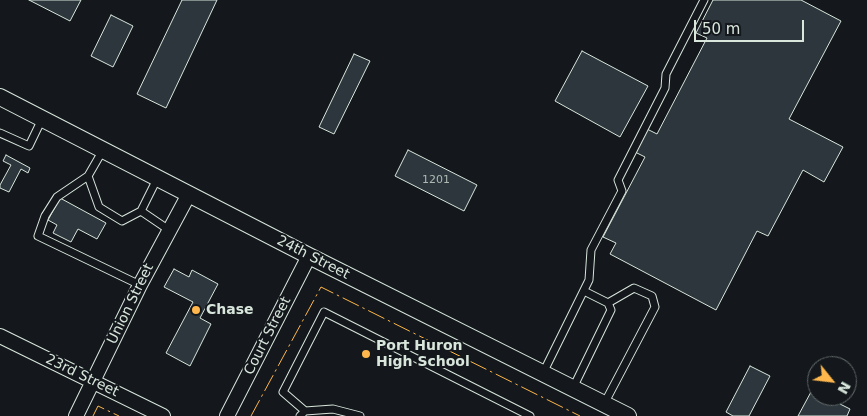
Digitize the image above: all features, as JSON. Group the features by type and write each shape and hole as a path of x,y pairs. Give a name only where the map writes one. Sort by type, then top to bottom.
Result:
{"street":[{"name":"24th Street","path":"0,97 309,256 628,416"},
{"name":"Union Street","path":"76,416 140,285 189,194"},
{"name":"Court Street","path":"227,416 309,256"},
{"name":"23rd Street","path":"0,336 163,416"}],"lane":[{"path":"542,373 589,280 590,250 622,191 618,180 665,88 666,74 704,0"},
{"path":"0,133 29,146 42,119"},
{"path":"104,150 88,176 57,197 45,216 38,236 140,285"},
{"path":"88,176 99,207 122,221 141,211 157,177"},
{"path":"141,211 169,230"},
{"path":"604,404 655,307 652,296 634,288 608,303"},
{"path":"573,388 611,310 608,303 584,291"},
{"path":"360,416 333,409 303,413 282,392 324,312 530,416"}],"building":[{"path":"29,0 81,0 70,21"},
{"path":"182,0 217,0 166,108 137,94"},
{"path":"713,0 801,0 841,21 789,119 843,147 824,182 803,170 768,236 757,231 716,310 610,254 616,243 603,237 645,157 635,152 647,129 657,134 707,38 696,33"},
{"path":"111,15 133,26 113,67 91,56"},
{"path":"582,51 648,86 620,137 555,101"},
{"path":"354,54 370,61 334,134 319,127"},
{"path":"408,150 477,185 464,211 395,176"},
{"path":"6,155 30,168 28,173 21,169 9,192 0,188 11,165 3,161"},
{"path":"60,198 106,223 97,239 78,229 71,242 53,233 57,225 48,220"},
{"name":"Chase","path":"174,269 189,277 192,270 218,284 200,318 211,324 190,366 166,353 193,302 164,287"},
{"path":"750,366 770,376 749,416 733,416 726,412"},
{"path":"807,399 807,406 844,406 850,409 847,416 798,416"}],"power":[{"path":"251,416 321,287 580,416"},
{"path":"93,416 98,406 119,416"}],"place":[{"name":"Chase","path":"196,310"},
{"name":"Port Huron High School","path":"366,354"}]}
